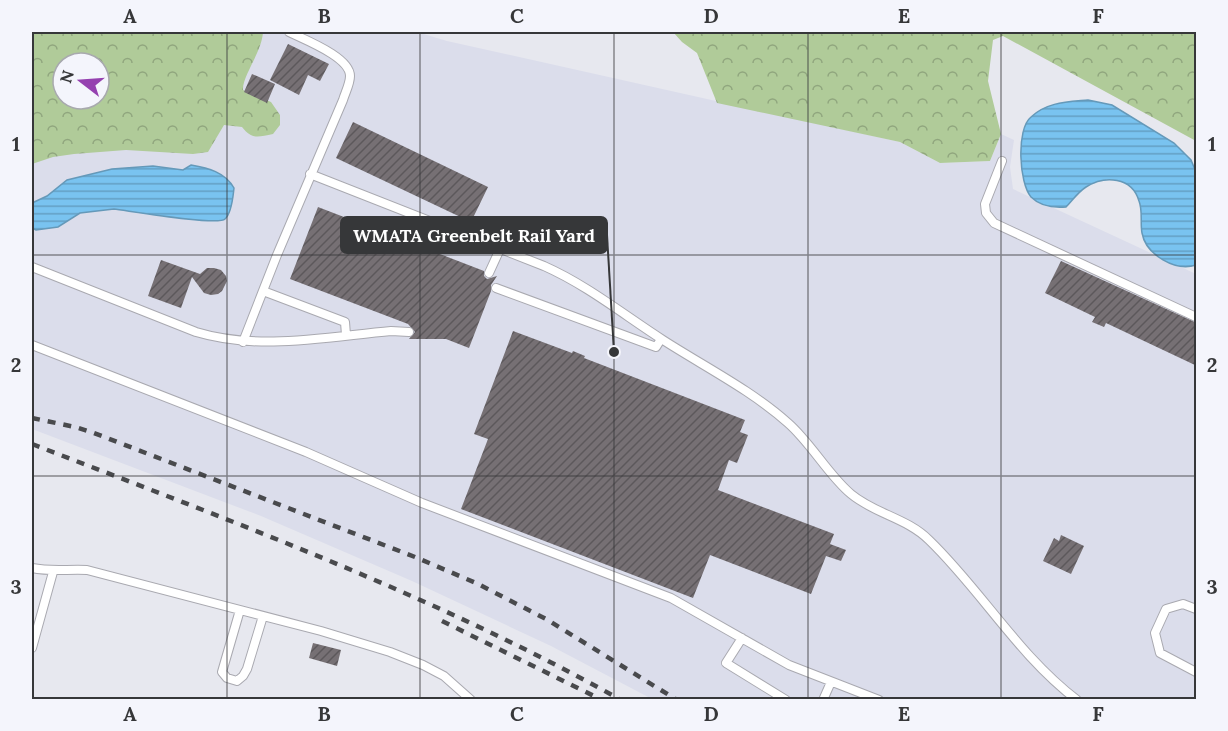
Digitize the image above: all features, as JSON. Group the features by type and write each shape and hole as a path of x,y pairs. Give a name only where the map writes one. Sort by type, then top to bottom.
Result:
{"lane":[{"path":"243,342 310,174 343,100 350,76 347,67 335,55 289,32"},
{"path":"1002,161 985,204 986,213 993,223 1197,317"},
{"path":"310,174 568,277 661,339 759,399 790,424 849,492 859,500 919,530 940,550 1023,649 1064,690 1077,699"},
{"path":"489,273 500,249"},
{"path":"32,267 216,339 270,343 346,335 409,332"},
{"path":"496,288 656,347 661,339"},
{"path":"263,291 345,322 346,335"},
{"path":"32,345 306,452 422,503 671,598 789,665 879,699"},
{"path":"32,568 53,572 87,570 321,631 423,665 444,676 471,699"},
{"path":"32,648 53,572"},
{"path":"1197,609 1183,604 1166,609 1155,633 1160,652 1197,672"},
{"path":"240,610 222,672 227,678 237,681 247,669 263,616"},
{"path":"742,638 726,663 786,699"},
{"path":"823,699 831,682"}],"shaded area":[{"path":"32,32 417,32 447,41 900,142 940,163 990,161 1001,134 1014,140 1010,167 1013,189 1196,274 1196,699 652,699 551,646 412,581 261,516 32,429"}],"green space":[{"path":"32,32 263,32 243,90 271,102 280,115 280,125 273,134 252,136 242,127 224,125 208,152 193,154 126,150 53,157 32,164"},
{"path":"673,32 1196,32 1196,141 1003,36 993,40 988,81 1001,134 990,161 940,163 900,142 717,103 697,53"}],"water":[{"path":"1088,100 1112,105 1174,143 1191,160 1196,172 1196,265 1188,267 1171,264 1149,248 1142,233 1139,201 1130,187 1117,180 1093,183 1080,191 1066,207 1047,206 1031,197 1024,180 1021,156 1026,123 1044,108 1065,102"},
{"path":"191,165 221,174 234,188 231,209 225,219 207,221 114,209 80,213 58,227 36,230 32,228 32,203 47,196 67,180 112,169 153,166 183,170"}],"building":[{"path":"288,44 329,64 320,81 308,75 299,95 270,80"},
{"path":"252,74 275,84 267,103 244,92"},
{"path":"353,122 488,187 471,222 336,158"},
{"path":"318,207 484,271 487,279 497,276 491,285 491,291 469,348 446,339 409,339 415,332 408,324 290,279"},
{"path":"161,260 200,274 207,268 221,270 227,281 222,291 211,295 204,293 192,277 181,308 148,296"},
{"path":"1061,261 1197,323 1197,366 1106,323 1104,327 1092,322 1095,317 1045,293"},
{"path":"513,331 572,353 573,351 585,356 584,358 745,420 740,432 748,435 737,463 729,460 718,490 834,534 830,544 846,550 841,561 826,556 811,594 710,555 693,598 461,509 488,439 474,434"},
{"path":"1061,535 1084,546 1071,574 1043,561 1054,538 1059,541"},
{"path":"313,643 341,650 337,666 309,658"}],"railway":[{"path":"32,418 94,433 415,557 476,583 546,619 677,700"},
{"path":"32,444 257,531 405,593 550,662 621,700"},
{"path":"442,621 602,700"}],"place":[{"name":"WMATA Greenbelt Rail Yard","path":"614,352"}]}
